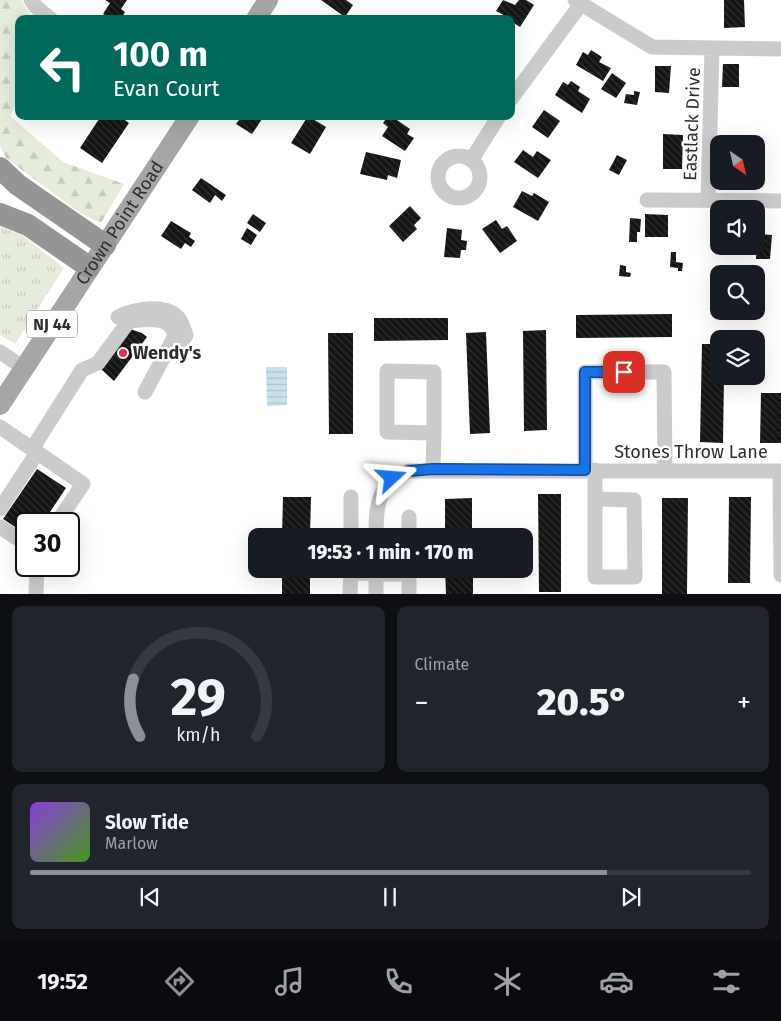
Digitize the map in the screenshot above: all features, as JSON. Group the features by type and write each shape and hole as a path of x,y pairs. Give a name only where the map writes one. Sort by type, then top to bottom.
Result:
{"highway":[{"path":"0,168 18,185 105,244"},
{"path":"0,214 28,225 89,268"}],"main road":[{"path":"259,15 268,0"},
{"name":"Crown Point Road","path":"0,405 187,120"}],"street":[{"path":"31,0 47,15"},
{"path":"515,93 578,2 652,47 712,50 781,49"},
{"name":"Eastlack Drive","path":"708,200 712,50"},
{"path":"472,159 496,120"},
{"path":"647,200 781,201"},
{"path":"118,316 132,310 147,309 166,310 179,319 186,335 171,358"},
{"path":"0,509 82,370 98,363 129,321 164,320 173,327 175,336 144,392"},
{"path":"0,352 24,368"},
{"path":"433,469 434,433 434,372 387,371 387,432 434,433"},
{"path":"595,500 634,500 635,577 596,577 595,500 590,470 585,372 664,372 664,470"},
{"path":"0,427 83,484 64,512"},
{"name":"Stones Throw Lane","path":"376,528 376,512 381,493 392,478 409,471 433,469 781,471"},
{"path":"781,471 781,574"},
{"path":"351,497 351,528"},
{"path":"409,517 409,528"},
{"path":"0,527 15,537"},
{"path":"36,594 37,577"},
{"path":"350,594 351,578"},
{"path":"376,578 376,594"},
{"path":"409,578 410,594"}],"green space":[{"path":"0,0 21,0 30,15 15,15 15,106 10,116 63,162 124,184 101,223 80,213 6,158 0,146"},
{"path":"0,227 22,235 64,268 15,344 0,335"}],"water":[{"path":"266,367 287,367 287,405 267,406"}],"building":[{"path":"105,0 127,0 121,9 125,12 123,15 103,14 110,3"},
{"path":"321,0 346,0 353,5 346,15 342,15"},
{"path":"503,0 515,5 519,0 526,0 534,5 520,27 515,24 515,15 504,15 496,11"},
{"path":"724,0 744,0 745,27 724,28"},
{"path":"591,50 602,57 599,62 611,68 603,81 576,65 583,52 588,55"},
{"path":"723,64 739,64 739,87 722,87"},
{"path":"655,66 671,66 669,93 655,92"},
{"path":"612,73 626,83 616,98 601,89"},
{"path":"571,81 580,87 578,91 590,99 582,113 555,95 563,82 568,85"},
{"path":"634,91 640,92 637,105 624,103 626,94 634,95"},
{"path":"544,110 560,121 548,138 532,127"},
{"path":"98,120 125,120 129,123 102,163 80,148"},
{"path":"239,120 261,120 252,134 236,124"},
{"path":"305,120 315,120 326,127 310,154 291,143"},
{"path":"385,120 397,120 410,129 407,134 414,138 405,151 382,136 388,127 383,123"},
{"path":"663,134 683,135 682,169 663,169"},
{"path":"523,150 533,157 537,151 551,160 538,178 514,162"},
{"path":"366,152 401,160 397,178 388,175 387,180 360,174"},
{"path":"617,155 627,160 619,175 609,170"},
{"path":"201,178 226,195 222,201 215,195 210,203 192,190"},
{"path":"522,191 532,196 534,193 549,202 538,221 513,207"},
{"path":"410,206 421,218 414,225 417,229 403,242 389,226"},
{"path":"253,214 266,223 260,232 247,223"},
{"path":"645,214 668,215 668,237 645,237"},
{"path":"630,218 641,219 640,232 637,232 637,242 629,242"},
{"path":"496,220 502,229 507,226 517,241 500,253 482,229"},
{"path":"171,221 191,233 189,237 195,241 191,247 185,243 181,249 161,236"},
{"path":"247,228 257,235 251,245 241,239"},
{"path":"447,228 462,230 461,240 467,241 466,250 461,250 460,258 444,257"},
{"path":"765,235 772,235 770,259 756,259 756,255 765,255"},
{"path":"671,252 676,252 676,262 683,263 682,271 678,271 678,268 670,267"},
{"path":"620,265 626,266 626,272 631,273 630,277 619,276"},
{"path":"672,314 672,337 576,338 576,315"},
{"path":"374,318 448,318 448,340 374,341"},
{"name":"Wendy's","path":"127,328 142,333 147,337 114,381 101,369"},
{"path":"546,330 547,430 524,431 523,331"},
{"path":"486,332 490,433 470,434 466,333"},
{"path":"328,333 353,333 353,434 329,434"},
{"path":"702,344 710,344 710,385 724,385 723,443 700,442"},
{"path":"761,393 781,393 781,443 760,443"},
{"path":"37,469 66,488 50,512 15,512 15,527 3,519"},
{"path":"538,494 561,494 561,592 539,592"},
{"path":"283,497 311,497 310,528 282,528"},
{"path":"729,497 751,497 750,583 728,583"},
{"path":"472,498 472,528 445,528 445,499"},
{"path":"662,498 688,498 687,594 662,594"},
{"path":"282,578 310,578 310,594 282,594"},
{"path":"445,578 473,578 473,594 446,594"}],"place":[{"name":"Wendy's","path":"123,353"}],"route":[{"path":"392,478 409,471 433,469 585,470 585,372 624,372"}]}
